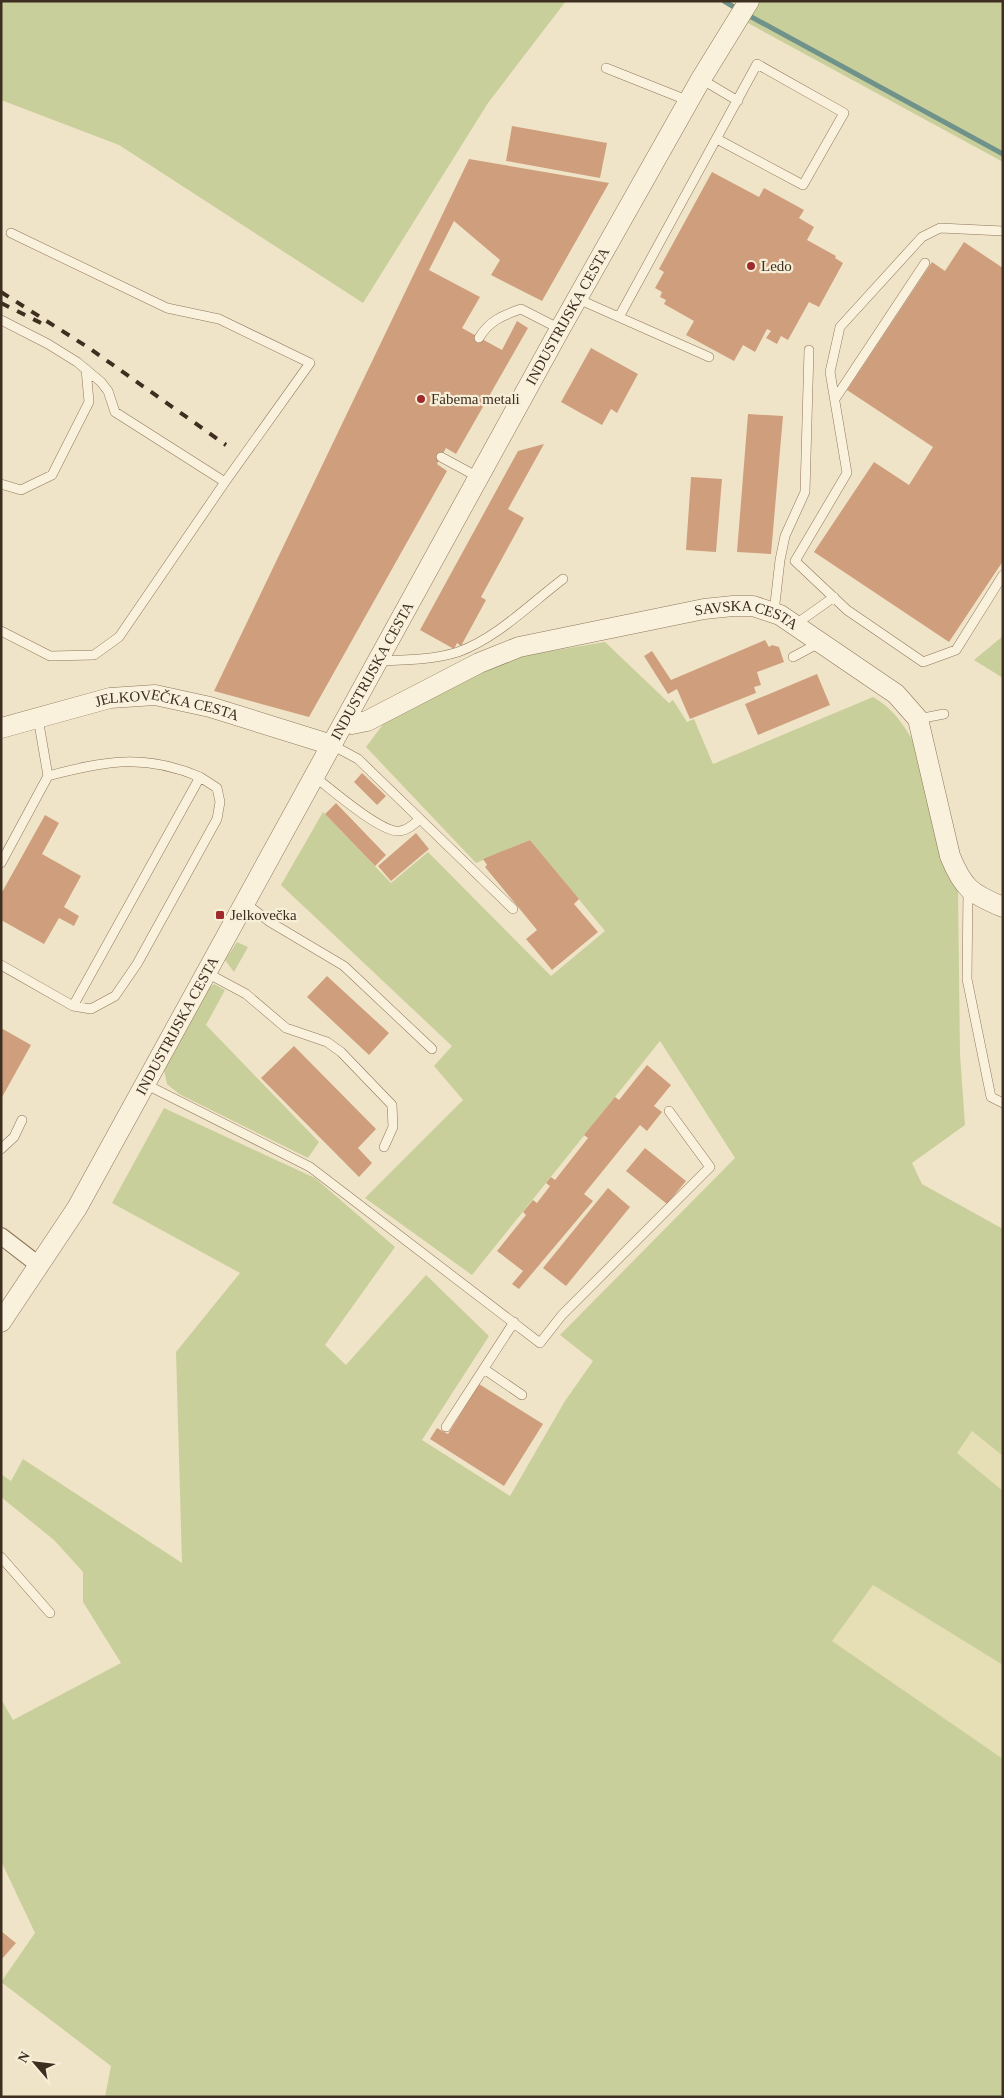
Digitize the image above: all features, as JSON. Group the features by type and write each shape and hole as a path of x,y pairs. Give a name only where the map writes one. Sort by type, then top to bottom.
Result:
{"street":[{"name":"INDUSTRIJSKA CESTA","path":"1,1322 77,1208 147,1085 560,329 688,101 745,8"},
{"name":"SAVSKA CESTA","path":"345,721 352,724 367,721 479,663 519,647 704,609 753,606 774,612 796,624 896,694 918,719 950,856 956,872 968,890"},
{"name":"JELKOVEČKA CESTA","path":"1,728 110,698 155,695 210,707 332,745"},
{"path":"968,890 1003,907"},
{"path":"1,1236 40,1266"}],"lane":[{"path":"619,317 757,64 844,113 803,186 717,139"},
{"path":"606,68 688,101"},
{"path":"701,79 738,101"},
{"path":"1003,231 940,228 922,237 840,327 830,372 847,473 795,561 846,610 923,662 956,650 1003,575"},
{"path":"1,631 50,656 94,655 119,637 225,482 310,363 219,319 168,308 11,233"},
{"path":"835,399 925,263"},
{"path":"578,299 709,357"},
{"path":"479,338 498,317 521,309 560,329"},
{"path":"1,320 48,344 86,370 108,391 116,412 225,482"},
{"path":"774,612 780,560 785,536 805,492 809,350"},
{"path":"1,484 21,490 52,475 89,402 86,370"},
{"path":"441,457 478,478"},
{"path":"377,661 431,658 457,652 486,640 563,579"},
{"path":"796,624 834,598"},
{"path":"793,657 820,642"},
{"path":"918,719 944,714"},
{"path":"1,863 48,776 38,718"},
{"path":"332,745 358,759 512,909"},
{"path":"1,965 73,1006 91,1009 115,996 138,964 217,819 220,802 217,788 200,777 177,767 132,761 100,763 48,776"},
{"path":"73,1006 200,777"},
{"path":"315,777 384,828 400,832 420,819"},
{"path":"968,890 967,980 991,1097 1003,1103"},
{"path":"245,903 270,922 344,966 432,1048"},
{"path":"207,973 246,994 286,1028 327,1042 341,1052 392,1105 393,1127 384,1147"},
{"path":"147,1085 310,1167 540,1343 562,1315 710,1167 669,1112"},
{"path":"1,1150 14,1137 22,1120"},
{"path":"446,1427 514,1322"},
{"path":"484,1368 522,1395"},
{"path":"1,1557 50,1613"}],"shaded area":[{"path":"972,1431 1003,1456 1003,1491 957,1453"},
{"path":"873,1585 1003,1665 1003,1759 831,1641"}],"green space":[{"path":"1,1 566,1 488,103 363,303 119,145 1,100"},
{"path":"760,1 1003,1 1003,162 746,22"},
{"path":"1003,636 1003,678 974,660"},
{"path":"605,642 669,703 673,700 687,722 694,719 713,764 873,697 880,701 896,716 913,741 958,890 960,1054 965,1125 912,1163 922,1184 1003,1229 1003,1456 972,1431 957,1453 1003,1491 1003,1665 873,1585 832,1641 1003,1759 1003,2097 105,2097 111,2066 1,1982 35,1933 1,1861 1,1699 13,1720 121,1663 83,1602 83,1572 54,1540 1,1497 1,1474 11,1481 23,1459 182,1563 176,1352 240,1273 112,1203 164,1108 315,1178 395,1247 325,1345 346,1365 426,1275 489,1336 422,1440 510,1496 565,1401 593,1361 560,1335 735,1158 660,1041 472,1275 365,1198 463,1100 434,1066 452,1046 281,885 323,812 391,883 428,852 551,976 605,931 530,840 476,863 366,747 384,723 475,675 521,656"},
{"path":"237,942 248,947 234,972 225,960"},
{"path":"214,984 225,990 206,1025 319,1142 308,1158 179,1094 167,1084 164,1070 210,987"}],"building":[{"path":"512,126 607,143 600,178 506,161"},
{"name":"Fabema metali","path":"469,159 609,183 542,301 491,275 500,260 454,221 429,270 480,297 462,328 502,350 517,321 528,328 456,454 446,448 437,464 447,471 309,717 214,691"},
{"name":"Ledo","path":"712,172 759,197 764,188 804,210 799,218 814,227 807,240 836,256 835,258 843,263 819,307 809,302 788,340 781,336 777,344 766,338 771,331 767,329 755,352 743,345 734,361 686,335 694,321 664,304 666,300 660,297 662,292 655,288 664,272 659,269"},
{"path":"964,242 1003,268 1003,561 949,642 814,552 874,462 909,485 933,447 847,390 932,262 945,271"},
{"path":"591,348 638,374 617,413 611,409 602,425 561,402"},
{"path":"748,414 783,416 771,554 737,552"},
{"path":"544,444 508,509 524,518 481,597 486,600 461,646 457,643 454,649 420,630 518,451"},
{"path":"691,477 722,479 716,552 686,550"},
{"path":"765,640 769,647 772,645 779,647 784,662 757,672 761,685 754,687 756,693 690,719 677,689 668,694 644,656 652,651 671,680"},
{"path":"817,674 830,705 758,735 745,704"},
{"path":"362,773 386,796 377,805 354,782"},
{"path":"336,803 386,855 375,866 325,814"},
{"path":"45,815 59,823 42,854 81,876 64,907 79,916 74,926 59,918 44,944 1,920 1,894"},
{"path":"416,833 429,849 391,881 378,866"},
{"path":"530,840 579,899 574,904 598,932 552,970 526,939 537,930 485,867 487,865 483,859"},
{"path":"327,976 389,1033 369,1055 307,997"},
{"path":"1,1028 31,1045 1,1099"},
{"path":"294,1046 376,1129 358,1148 372,1163 359,1177 261,1078"},
{"path":"647,1065 671,1085 654,1106 662,1112 647,1131 640,1125 584,1194 593,1201 519,1289 512,1284 523,1271 497,1251 526,1215 523,1212 533,1200 537,1203 550,1186 546,1183 551,1177 555,1180 588,1138 584,1135 615,1097 619,1100"},
{"path":"645,1148 686,1181 667,1204 626,1171"},
{"path":"608,1188 630,1207 566,1286 543,1268"},
{"path":"479,1384 543,1424 504,1486 430,1439 437,1428 448,1434"},
{"path":"1,1931 16,1943 1,1960"}],"waterway":[{"path":"724,1 739,10"},
{"path":"746,14 1003,154"}],"railway":[{"path":"1,292 89,348 226,445"},
{"path":"1,303 41,323"}],"place":[{"name":"Ledo","path":"751,266"},
{"name":"Fabema metali","path":"421,399"},
{"name":"Jelkovečka","path":"220,915"}]}
